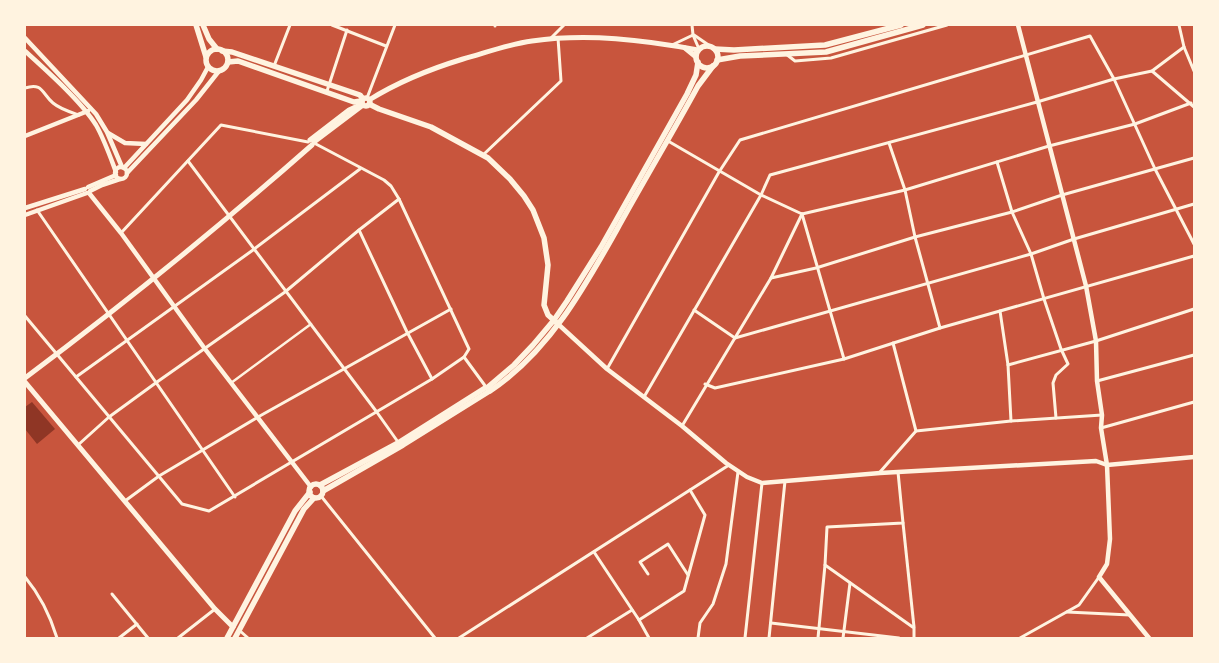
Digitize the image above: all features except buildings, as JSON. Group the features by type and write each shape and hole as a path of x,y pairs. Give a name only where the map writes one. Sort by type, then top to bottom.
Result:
{"main road":[{"path":"196,25 208,67 213,71 219,71 225,68 228,62 226,55 219,50 206,33 203,25"},
{"path":"25,378 154,280 350,110 410,79 458,61 511,46 558,38 602,38 699,49 704,46 729,51 825,46 901,25"},
{"path":"685,47 704,67 740,56 833,50 923,25"},
{"path":"312,492 321,491 403,445 487,389 514,365 556,322 576,299 698,86 715,63 718,54 712,48"},
{"path":"556,322 601,247 692,85 696,75 699,49"},
{"path":"206,57 211,51 232,52 329,84 360,95 365,102 379,110 431,127 483,155 503,171 517,186 540,225 548,264 544,306 548,315 556,322"},
{"path":"228,62 238,61 354,102 365,102"},
{"path":"25,382 215,609 236,628"},
{"path":"321,491 487,389"},
{"path":"227,638 236,628 304,508 315,484 321,491"},
{"path":"235,638 236,628"}],"street":[{"path":"274,66 290,25"},
{"path":"332,25 386,46"},
{"path":"365,102 395,25"},
{"path":"551,39 564,25"},
{"path":"692,25 693,35 699,49"},
{"path":"929,25 930,30"},
{"path":"786,54 795,61 820,60 947,25"},
{"path":"1018,25 1086,286 1096,341 1102,415 1101,428 1107,464 1110,539 1107,564 1079,605 1020,638"},
{"path":"1179,25 1184,47 1194,71"},
{"path":"327,92 347,30"},
{"path":"672,45 693,35"},
{"path":"693,35 712,48"},
{"path":"607,369 740,140 1090,36 1114,78 1155,169 1194,244"},
{"path":"25,38 92,108 107,132 127,173"},
{"path":"483,155 561,81 558,38"},
{"path":"644,398 761,195 770,175 889,144 1114,78 1152,71 1184,47"},
{"path":"25,52 86,112 102,136 120,179"},
{"path":"25,208 88,191 116,173 117,169 123,168 188,100 208,67"},
{"path":"25,215 126,177 127,173 196,100 219,71"},
{"path":"1152,71 1193,105"},
{"path":"25,88 39,87 53,104 80,116"},
{"path":"668,141 761,195 802,214 905,190 1048,146 1135,124 1193,105"},
{"path":"25,136 80,116 92,108"},
{"path":"25,316 182,504 209,511 432,379 464,357 469,349 399,199 391,186 384,180 311,142 221,125 121,234"},
{"path":"107,132 125,143 146,144"},
{"path":"889,144 905,190 915,237 940,328"},
{"path":"771,278 816,268 915,237 1012,212 1062,195 1194,158"},
{"path":"188,162 344,368 398,443"},
{"path":"996,162 1012,212 1031,254 1044,299 1068,364 1056,376 1053,383 1056,418"},
{"path":"76,377 253,250 360,169"},
{"path":"88,191 205,349 258,416 312,492"},
{"path":"78,444 109,417 285,292 399,199"},
{"path":"735,338 1031,254 1074,239 1194,204"},
{"path":"37,210 235,496"},
{"path":"802,214 816,268 844,359"},
{"path":"682,426 771,278 802,214"},
{"path":"359,230 407,332 432,379"},
{"path":"706,384 716,388 844,359 940,328 1194,256"},
{"path":"126,501 159,476 258,416 451,309"},
{"path":"694,310 735,338"},
{"path":"1008,364 1096,341 1194,310"},
{"path":"1000,311 1008,364 1011,421"},
{"path":"556,322 607,369 682,426 729,465 746,476 762,483 880,473 1096,461 1107,464 1194,457"},
{"path":"231,383 311,324"},
{"path":"893,343 916,431"},
{"path":"1098,381 1194,355"},
{"path":"464,357 487,389"},
{"path":"1101,428 1194,402"},
{"path":"880,473 916,431 1011,421 1102,415"},
{"path":"459,638 729,465"},
{"path":"698,638 700,623 713,604 726,564 738,471"},
{"path":"898,472 914,638"},
{"path":"769,638 785,481"},
{"path":"745,638 762,483"},
{"path":"639,620 684,591 705,515 690,490"},
{"path":"321,491 435,638"},
{"path":"818,638 827,527 903,523"},
{"path":"648,574 640,562 668,544 688,576"},
{"path":"594,552 649,638"},
{"path":"825,565 914,628"},
{"path":"25,576 38,592 54,626 56,638"},
{"path":"1099,577 1149,638"},
{"path":"843,638 850,583"},
{"path":"112,594 148,638"},
{"path":"178,638 215,609"},
{"path":"587,638 632,610"},
{"path":"1067,612 1130,615"},
{"path":"770,623 844,631 866,636 899,638"},
{"path":"119,638 137,624"},
{"path":"236,628 248,638"}],"shaded area":[{"path":"32,402 55,429 37,444 25,429 25,407"}]}
